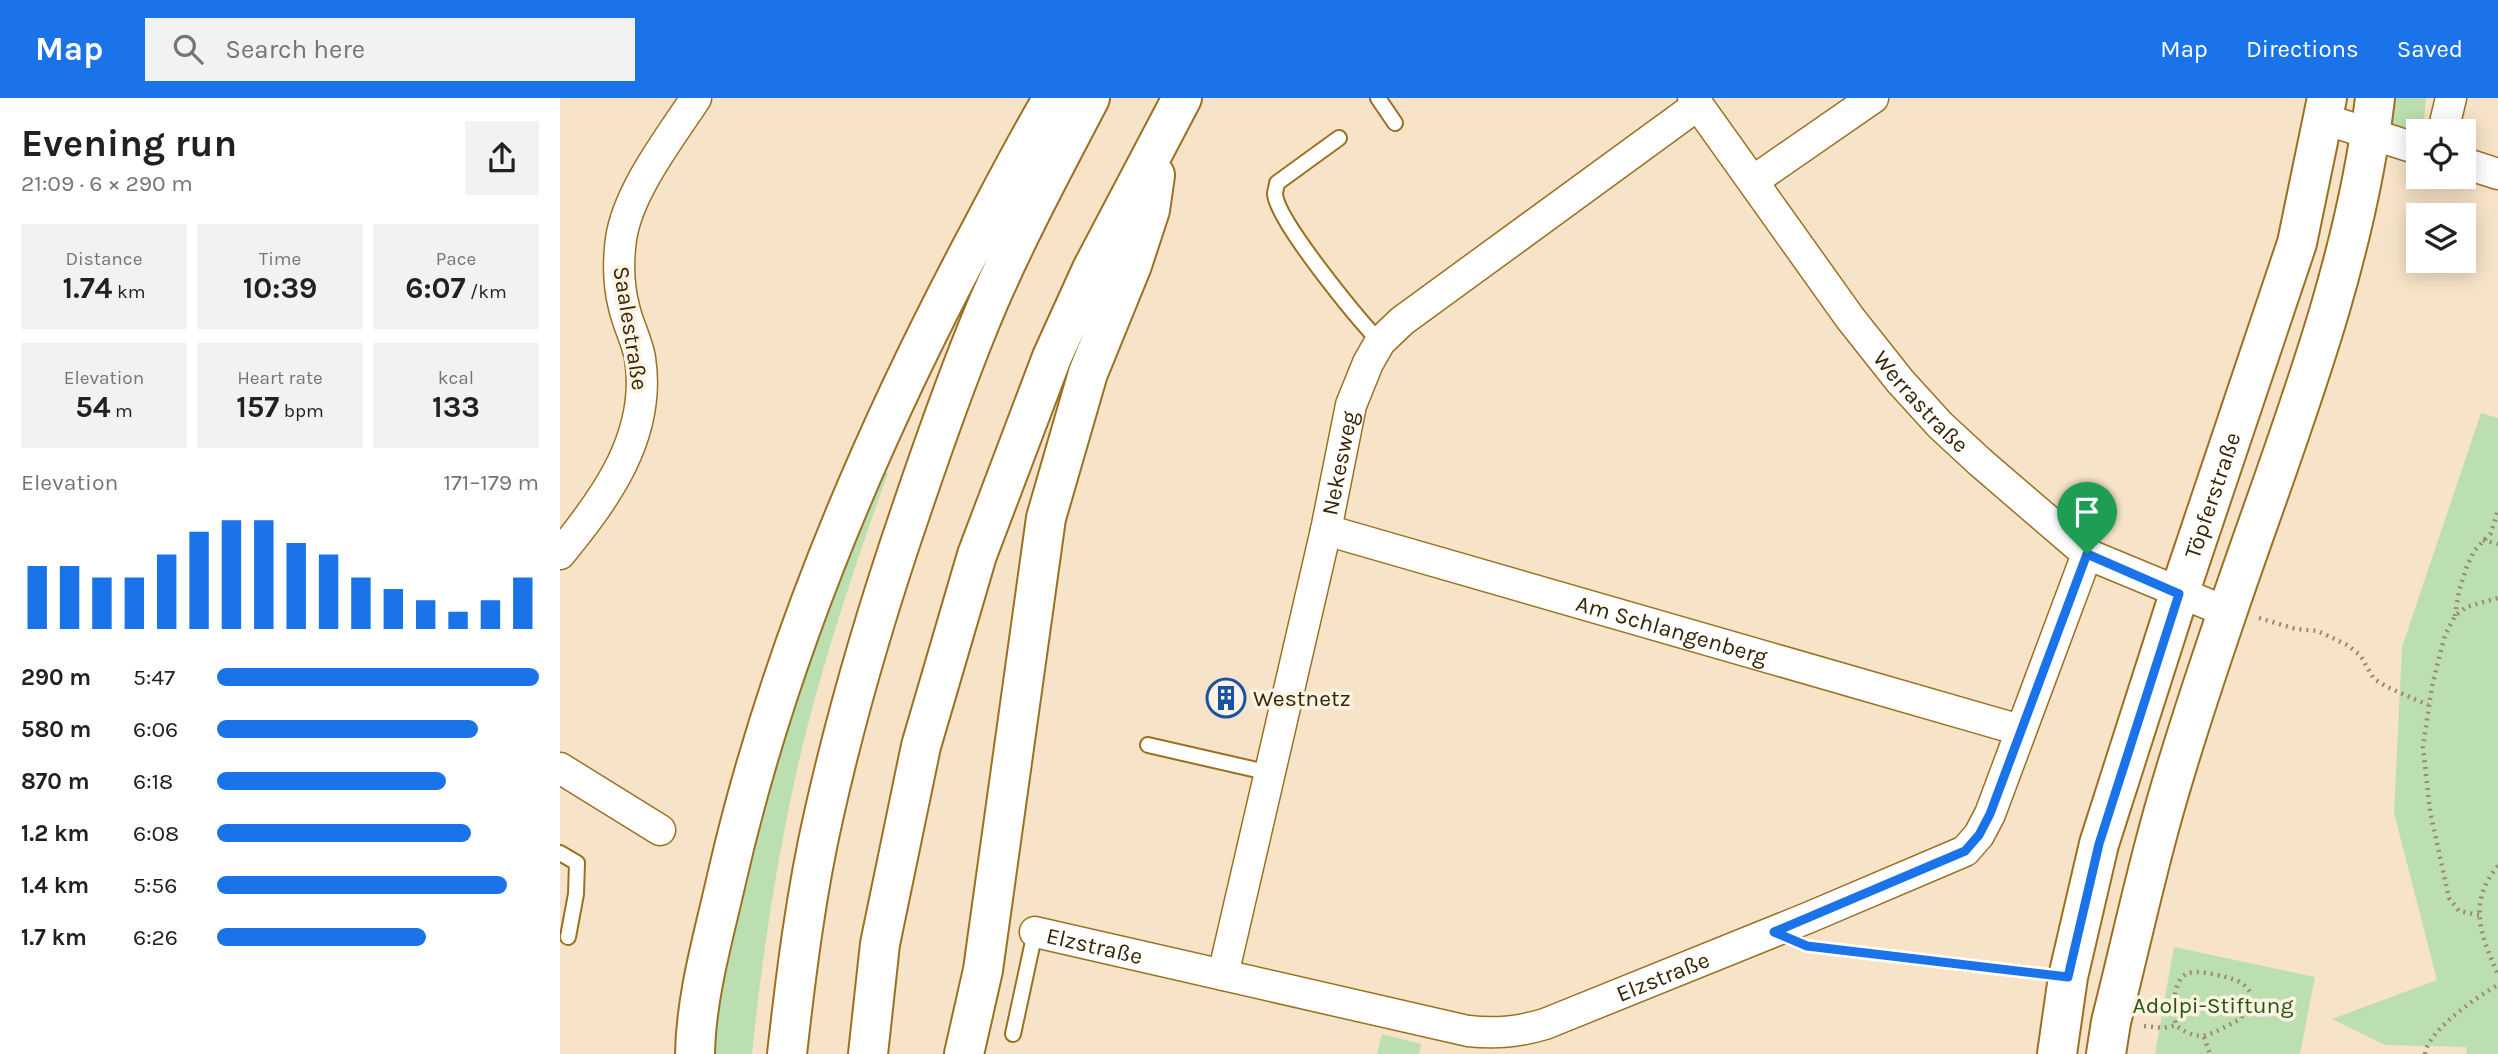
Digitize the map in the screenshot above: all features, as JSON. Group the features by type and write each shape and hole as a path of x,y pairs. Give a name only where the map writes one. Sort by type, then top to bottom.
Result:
{"main road":[{"path":"695,1054 701,997 735,843 752,781 810,606 846,512 929,328 1053,98"},
{"path":"787,1054 805,914 823,817 861,667 889,576 944,415 988,303 1031,211 1090,98"},
{"path":"868,1054 880,944 921,746 977,555 1052,357 1092,269 1182,98"},
{"name":"Töpferstraße","path":"2057,1054 2068,977 2099,844 2179,594 2297,243 2325,109"},
{"path":"2109,1038 2158,831 2228,610 2310,377 2344,263 2373,116"},
{"path":"964,1054 983,970 1046,518 1088,373 1132,265 1150,210 1162,132"},
{"path":"676,1054 701,997"}],"street":[{"name":"Saalestraße","path":"560,554 590,518 630,450 643,399 639,357 624,307 618,271 621,235 639,189 696,98"},
{"path":"1753,181 1873,98"},
{"path":"2446,119 2451,98"},
{"name":"Werrastraße","path":"1696,101 1850,318 1900,381 1940,425 1980,463 2087,554 2179,594 2228,610"},
{"name":"Nekesweg","path":"1223,975 1326,530 1351,405 1368,363 1380,342 1402,321 1696,101"},
{"path":"2325,109 2373,116 2406,140"},
{"path":"2476,167 2498,174"},
{"name":"Am Schlangenberg","path":"1326,530 2020,730"},
{"name":"Elzstraße","path":"1035,932 1468,1031 1494,1034 1517,1032 1545,1024 1774,932 1965,851 1979,835 1990,814 2087,554"},
{"path":"560,768 660,830"}],"lane":[{"path":"1378,98 1395,123"},
{"path":"1339,138 1277,183 1275,195 1288,223 1352,312 1380,342"},
{"path":"1148,745 1270,773"},
{"path":"560,853 577,863 576,894 568,937"},
{"path":"1013,1034 1035,932"}],"path":[{"path":"2479,915 2459,911 2453,905 2440,863 2430,811 2423,747 2428,705 2439,656 2455,615 2459,591 2474,551 2491,533 2498,510"},
{"path":"2483,540 2498,544"},
{"path":"2455,615 2477,602 2498,598"},
{"path":"2228,610 2329,636 2354,649 2380,683 2428,705"},
{"path":"2498,866 2487,885 2479,915 2484,944 2498,974"},
{"path":"1774,932 1807,946 2068,977"},
{"path":"2199,972 2216,975 2245,984 2250,992 2241,1019 2204,1037 2187,1034 2176,1024 2174,1001 2179,982 2187,974 2199,972"},
{"path":"2425,1054 2429,1041 2442,1028 2476,999 2498,985"},
{"path":"2109,1038 2176,1024"},
{"path":"2204,1037 2210,1054"}],"green space":[{"path":"2355,98 2426,98 2424,119 2406,119 2406,128 2353,120"},
{"path":"2481,413 2498,418 2498,1054 2467,1054 2466,1047 2385,1045 2332,1019 2437,980 2394,813 2402,647"},
{"path":"878,470 888,473 828,652 791,797 771,907 752,1054 711,1054 713,1030 739,899 787,719"},
{"name":"Adolpi-Stiftung","path":"2174,947 2315,977 2300,1054 2155,1054"},
{"path":"1382,1034 1421,1044 1419,1054 1377,1054"}],"place":[{"name":"Westnetz","path":"1226,698"}],"route":[{"path":"2087,554 2179,594 2099,844 2068,977 1807,946 1774,932 1965,851 1979,835 1990,814 2087,554"}]}
